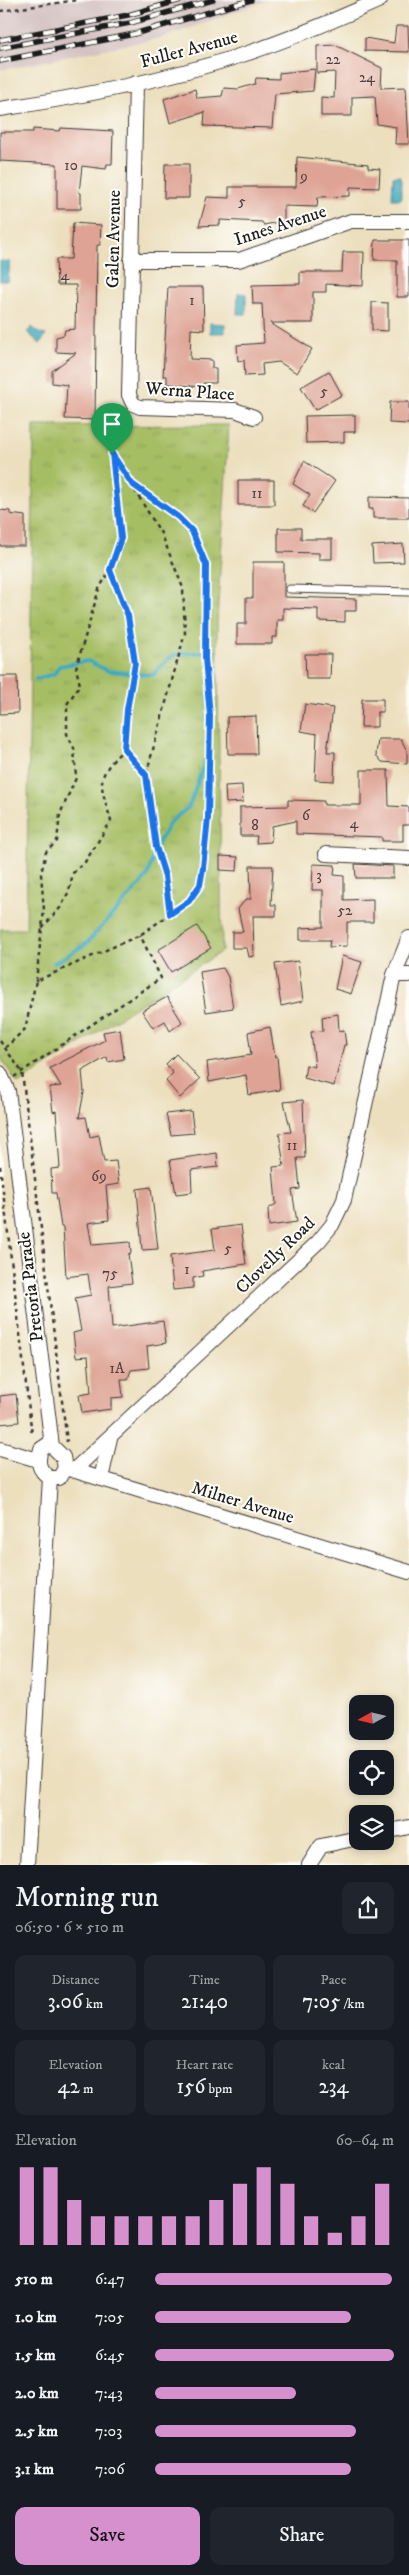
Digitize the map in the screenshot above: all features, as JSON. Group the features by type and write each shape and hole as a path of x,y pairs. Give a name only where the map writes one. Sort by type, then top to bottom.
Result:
{"street":[{"name":"Fuller Avenue","path":"0,109 136,83 242,55 295,37 380,0"},
{"name":"Galen Avenue","path":"130,398 131,260 136,83"},
{"name":"Innes Avenue","path":"131,260 239,260 351,221 409,221"},
{"name":"Werna Place","path":"130,398 140,407 235,410 254,418"},
{"path":"326,854 409,858"},
{"name":"Clovelly Road","path":"70,1469 110,1438 311,1249 332,1225 344,1200 394,976 409,938"},
{"path":"394,976 409,975"},
{"name":"Pretoria Parade","path":"2,1078 11,1115 52,1446"},
{"path":"101,1479 110,1438"},
{"path":"52,1446 63,1456 70,1469 59,1478 50,1478 43,1474 38,1460 41,1449 52,1446"},
{"path":"0,1449 38,1460"},
{"name":"Milner Avenue","path":"70,1469 409,1572"},
{"path":"27,1865 50,1478"},
{"path":"394,1830 409,1827"},
{"path":"309,1865 318,1841 349,1839"}],"lane":[{"path":"290,589 409,592"}],"path":[{"path":"0,11 78,0"},
{"path":"5,1048 25,1029 36,981 44,910 41,874 46,852 57,840 60,814 76,778 74,748 67,734 67,704 80,685 76,668 99,589 110,570 121,538 112,454 112,428 117,412 130,398"},
{"path":"112,454 162,535 183,588 185,633 146,775 156,847 165,876 170,914"},
{"path":"36,981 140,935 189,901 200,885 208,818 210,716 205,658 206,565 192,531 178,517 132,484"},
{"path":"42,929 61,907 69,891 73,873 85,862 110,821 100,783 106,768 124,749 127,710 135,663 128,616 110,570"},
{"path":"124,749 146,775"},
{"path":"2,1078 22,1072 161,978 140,935"},
{"name":"Pretoria Parade","path":"0,1041 22,1072 68,1447"},
{"name":"Pretoria Parade","path":"0,1166 32,1435"}],"shaded area":[{"path":"30,0 268,0 165,37 0,70 0,5"}],"green space":[{"path":"229,425 217,622 222,951 18,1084 0,1057 0,929 26,929 34,426"}],"water":[{"path":"393,176 401,176 401,199 392,199"},
{"path":"0,261 10,262 8,281 0,281"},
{"path":"238,293 246,294 246,314 237,314"},
{"path":"210,323 225,324 225,333 210,333"},
{"path":"32,327 39,333 46,335 40,344 27,332"}],"building":[{"path":"396,26 408,26 409,52 365,51 365,38 394,43"},
{"path":"335,45 382,68 381,88 406,87 409,144 395,144 396,127 377,124 375,96 352,97 352,116 321,116 321,97 334,98 335,72 317,73 317,46"},
{"path":"315,69 313,91 275,94 272,128 204,126 205,112 170,123 164,99 195,89 197,98 222,96 224,88 238,89 255,84 256,78 279,79 279,73"},
{"path":"61,128 113,131 112,164 107,164 106,169 82,166 79,193 81,193 81,209 57,209 57,164 0,161 0,132 33,132 33,129 60,131"},
{"path":"297,157 368,164 368,168 380,169 379,188 350,187 350,196 318,197 317,207 284,206 284,221 264,225 262,222 220,220 220,225 199,226 207,197 229,198 229,187 296,187"},
{"path":"165,164 189,164 189,198 164,198"},
{"path":"73,223 101,225 100,245 97,245 95,420 65,419 67,385 52,383 52,371 76,353 56,352 56,337 64,335 65,330 75,329 76,285 57,285 56,259 71,259"},
{"path":"375,240 409,240 409,297 397,297 397,260 374,260"},
{"path":"343,252 364,252 363,286 326,284 326,292 313,292 313,323 270,323 312,349 297,373 279,362 262,364 263,375 245,376 244,360 238,361 237,345 264,343 262,304 253,304 252,285 300,284 300,272 342,272"},
{"path":"168,287 203,287 204,330 191,329 190,359 212,360 212,368 216,368 216,383 203,383 203,387 167,384 167,376 163,376"},
{"path":"372,302 388,303 388,331 372,330"},
{"path":"329,371 342,395 315,410 301,387"},
{"path":"390,402 409,402 409,424 389,423"},
{"path":"355,415 355,432 344,432 344,442 306,443 305,416"},
{"path":"304,461 335,481 313,513 303,506 310,495 293,484"},
{"path":"238,480 274,480 274,505 238,505"},
{"path":"369,497 409,498 409,518 373,518 373,509 369,509"},
{"path":"0,510 10,511 10,514 25,516 25,546 0,546"},
{"path":"278,528 301,528 301,539 332,539 332,559 319,559 319,553 278,552"},
{"path":"403,544 404,562 373,563 372,546"},
{"path":"253,562 284,562 284,597 356,599 356,611 345,611 345,622 318,621 318,609 283,608 283,620 277,620 277,637 272,637 272,644 237,644 237,624 246,624 246,598 253,598"},
{"path":"305,654 331,654 330,679 306,679"},
{"path":"0,676 17,676 18,713 0,714"},
{"path":"362,699 383,699 383,712 377,712 377,727 361,727"},
{"path":"305,704 333,708 327,752 335,752 334,781 315,780 317,734 301,731"},
{"path":"256,716 257,754 228,754 227,717"},
{"path":"378,739 401,739 407,751 407,764 382,762 376,755"},
{"path":"361,770 388,770 389,806 409,807 409,825 403,825 403,841 382,841 382,837 296,834 296,821 272,826 271,842 256,843 257,836 240,836 240,807 288,806 288,800 324,801 324,805 361,805"},
{"path":"242,785 243,802 226,803 225,786"},
{"path":"220,856 238,857 237,871 220,870"},
{"path":"313,864 335,865 334,875 344,876 344,900 373,899 373,922 347,922 347,946 329,947 330,940 300,940 300,928 323,927 323,890 312,890"},
{"path":"355,864 393,866 393,878 356,878"},
{"path":"250,866 273,866 271,905 276,905 276,916 253,916 254,956 249,957 247,948 232,948 232,932 243,932 238,909 246,899 251,899"},
{"path":"197,926 211,948 171,972 158,950"},
{"path":"342,956 362,962 351,994 335,989"},
{"path":"298,961 303,1001 281,1006 275,964"},
{"path":"223,968 228,977 233,1008 206,1012 200,972"},
{"path":"167,997 182,1022 170,1031 165,1021 153,1028 142,1011"},
{"path":"338,1014 339,1031 344,1030 346,1045 344,1045 334,1086 304,1078 306,1065 315,1067 311,1032 323,1031 322,1017"},
{"path":"270,1027 275,1057 277,1056 280,1090 249,1095 246,1075 209,1082 207,1062 251,1055 248,1032"},
{"path":"120,1029 124,1059 108,1062 107,1057 82,1071 84,1092 79,1118 86,1117 90,1137 99,1135 104,1162 116,1161 119,1184 106,1186 109,1220 88,1223 92,1245 130,1242 131,1253 128,1254 132,1283 109,1286 112,1328 163,1321 166,1343 147,1346 149,1368 131,1370 128,1379 121,1379 123,1397 111,1398 111,1409 82,1413 79,1395 91,1393 88,1356 76,1357 73,1333 81,1331 75,1298 91,1295 88,1274 66,1277 63,1227 61,1227 56,1193 52,1193 51,1169 60,1168 56,1111 53,1112 50,1087 61,1086 50,1068 105,1040 103,1032"},
{"path":"176,1054 200,1079 180,1098 166,1081 173,1073 166,1064"},
{"path":"303,1100 305,1158 297,1158 300,1189 292,1190 297,1222 269,1226 268,1209 276,1204 273,1167 284,1166 279,1133 291,1132 284,1102"},
{"path":"191,1111 194,1133 171,1135 166,1114"},
{"path":"217,1153 218,1167 191,1170 192,1192 176,1194 170,1160"},
{"path":"151,1187 158,1249 142,1250 137,1189"},
{"path":"241,1225 246,1264 202,1271 203,1276 193,1278 193,1288 173,1290 170,1256 215,1250 212,1229"},
{"path":"16,1394 19,1422 0,1424 0,1396"}],"waterway":[{"path":"36,679 54,674 59,666 88,661 108,671 153,675 175,655 214,651 209,692 207,755 189,807 170,822 156,847 147,877 86,944 54,963"}],"railway":[{"path":"0,40 128,15 181,0"},
{"path":"0,48 130,23 213,0"},
{"path":"0,61 134,34 251,0"}],"route":[{"path":"112,454 132,484 178,517 192,531 206,565 205,658 210,716 208,818 203,868 200,885 189,901 170,914 165,876 156,847 146,775 124,749 127,710 135,663 128,616 110,570 121,538 116,475 112,454"}]}
